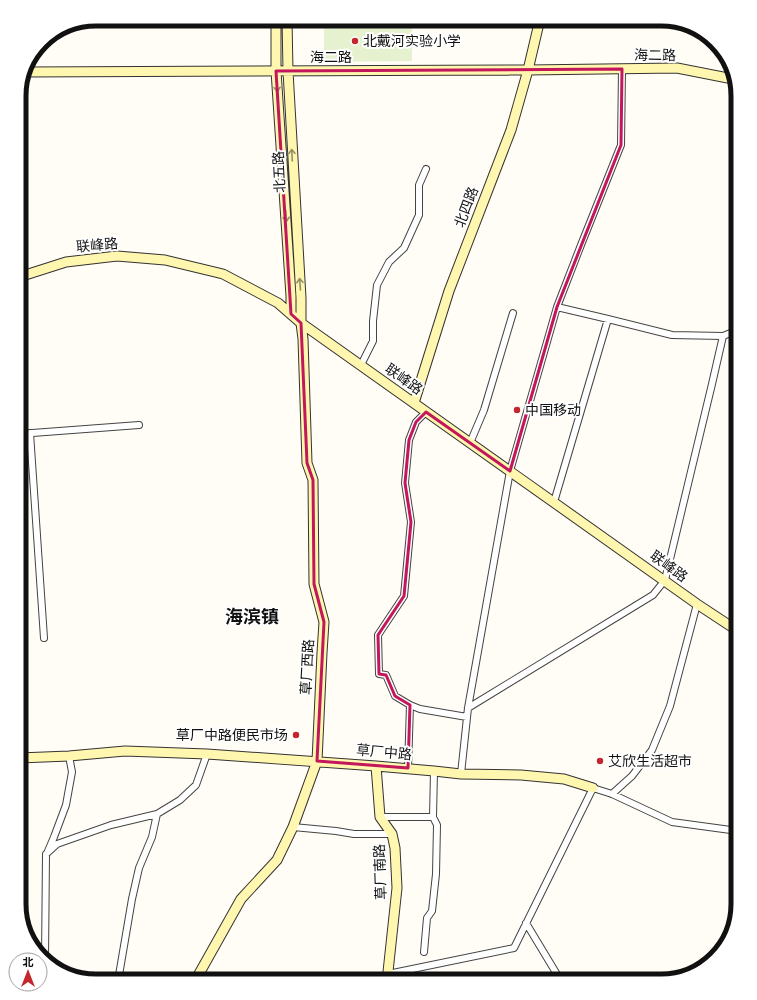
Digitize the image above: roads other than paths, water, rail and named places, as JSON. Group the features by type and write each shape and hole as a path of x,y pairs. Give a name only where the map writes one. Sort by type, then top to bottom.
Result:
{"main road":[{"name":"北五路","path":"276,26 276,71 291,314"},
{"name":"北五路","path":"287,26 288,71 301,298 301,323"},
{"name":"北四路","path":"414,403 449,291 511,130 538,26"},
{"name":"海二路","path":"30,72 677,68 729,78"},
{"name":"联峰路","path":"26,276 66,262 117,256 165,260 223,274 278,303 301,323 697,604 731,626"},
{"name":"草厂西路","path":"199,974 242,899 277,860 293,827 317,761 324,622 314,584 313,480 307,463 303,339 301,323"},
{"name":"草厂中路","path":"26,758 125,751 207,754 408,768 461,774 522,775 564,779 593,788"},
{"path":"376,766 380,817"},
{"name":"草厂南路","path":"380,817 392,834 395,848 397,888 387,974"}],"street":[{"path":"461,774 468,708 510,471 557,307 621,145 622,69"},
{"path":"361,365 373,341 373,321 377,285 389,262 404,248 419,215 419,185 426,169"},
{"path":"557,307 672,335 723,336 731,333"},
{"path":"470,443 484,410 513,313"},
{"path":"554,502 608,319"},
{"path":"468,708 653,595 665,580 723,336"},
{"path":"426,412 416,422 409,440 405,483 411,522 404,596 378,635 379,674 386,675 395,696 410,705 420,709 467,717"},
{"path":"26,433 139,425"},
{"path":"30,433 44,638"},
{"path":"612,794 632,776 652,750 670,706 697,604"},
{"path":"408,768 410,705"},
{"path":"46,854 57,844 111,825 157,814 180,800 196,785 207,754"},
{"path":"45,952 46,854 66,805 72,772 69,756"},
{"path":"424,952 427,918 432,911 436,874 437,825 433,817 434,771"},
{"path":"404,974 514,948 593,788"},
{"name":"草厂中路","path":"593,788 612,794 672,822 731,830"},
{"path":"119,974 139,868 152,837 157,814"},
{"path":"380,817 433,817"},
{"path":"293,827 354,834 392,834"},
{"path":"526,922 557,974"}],"place":[{"name":"北戴河实验小学","path":"355,41"},
{"name":"中国移动","path":"517,410"},
{"name":"草厂中路便民市场","path":"296,735"},
{"name":"艾欣生活超市","path":"600,761"}],"district":[{"name":"海滨镇","path":"252,617"}]}
